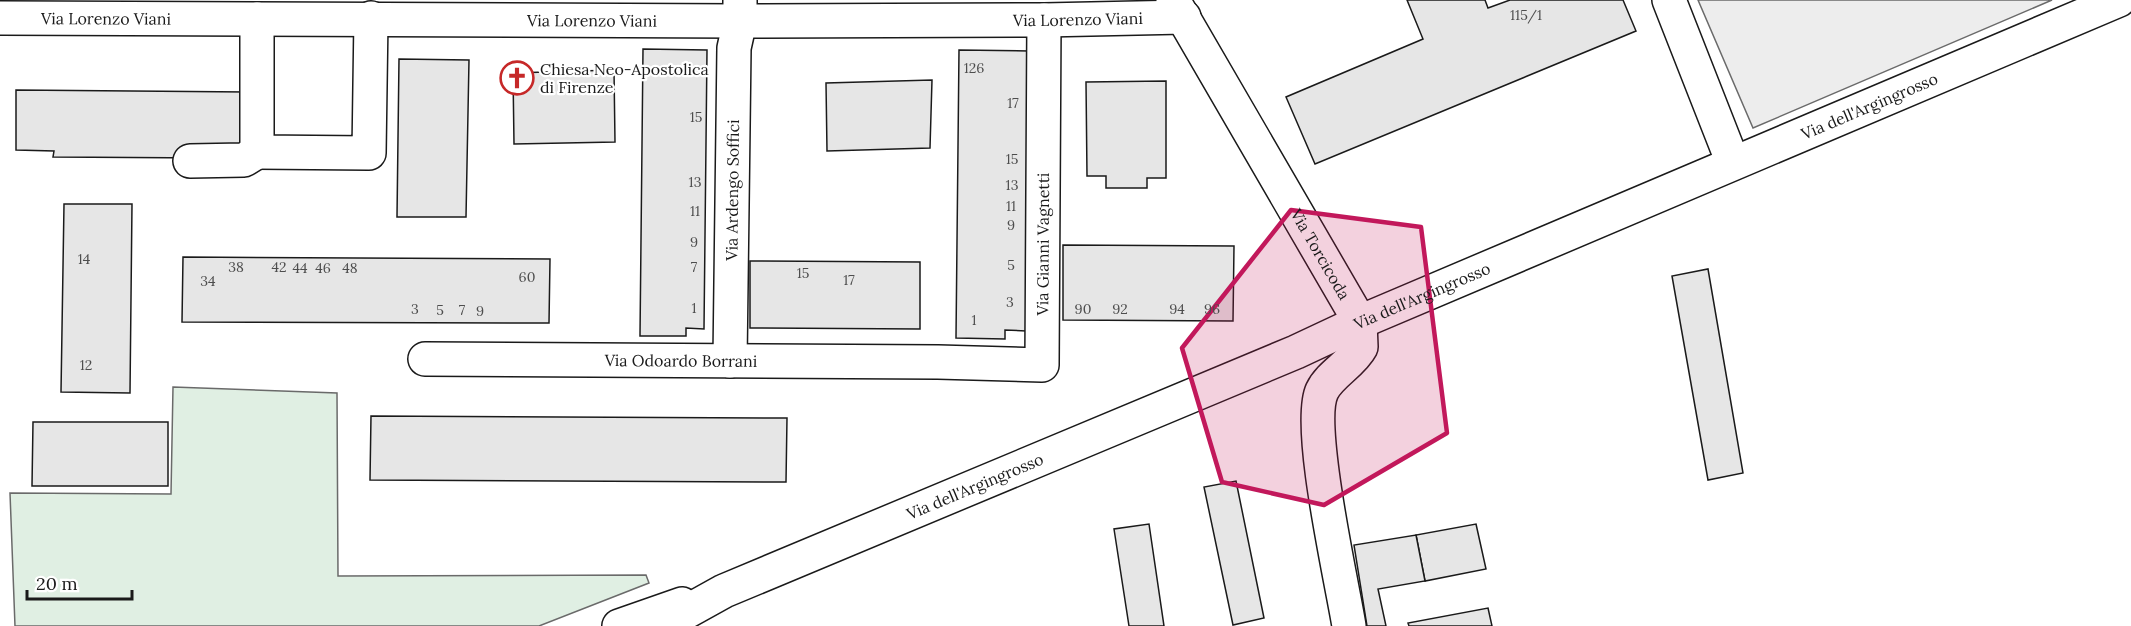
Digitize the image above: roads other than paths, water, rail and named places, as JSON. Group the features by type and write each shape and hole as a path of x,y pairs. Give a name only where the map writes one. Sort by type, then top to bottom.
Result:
{"street":[{"path":"1669,0 1733,163"},
{"name":"Via dell'Argingrosso","path":"619,626 724,591 1296,352 1360,322 2119,0"},
{"name":"Via Lorenzo Viani","path":"0,18 370,18 566,10 740,10 1044,20 1179,9"},
{"name":"Via Torcicoda","path":"1179,9 1360,322"},
{"name":"Via Ardengo Soffici","path":"730,361 734,48 740,10"},
{"path":"256,152 257,18"},
{"path":"190,161 244,160 256,152 369,153 370,18"},
{"name":"Via Gianni Vagnetti","path":"938,362 1042,365 1044,20"},
{"path":"1349,626 1324,485 1318,423 1322,390 1361,347 1360,322"},
{"name":"Via Odoardo Borrani","path":"425,359 938,362"},
{"name":"Via dell'Argingrosso","path":"662,626 724,591"}],"place":[{"name":"Chiesa Neo-Apostolica di Firenze","path":"517,78"}]}
